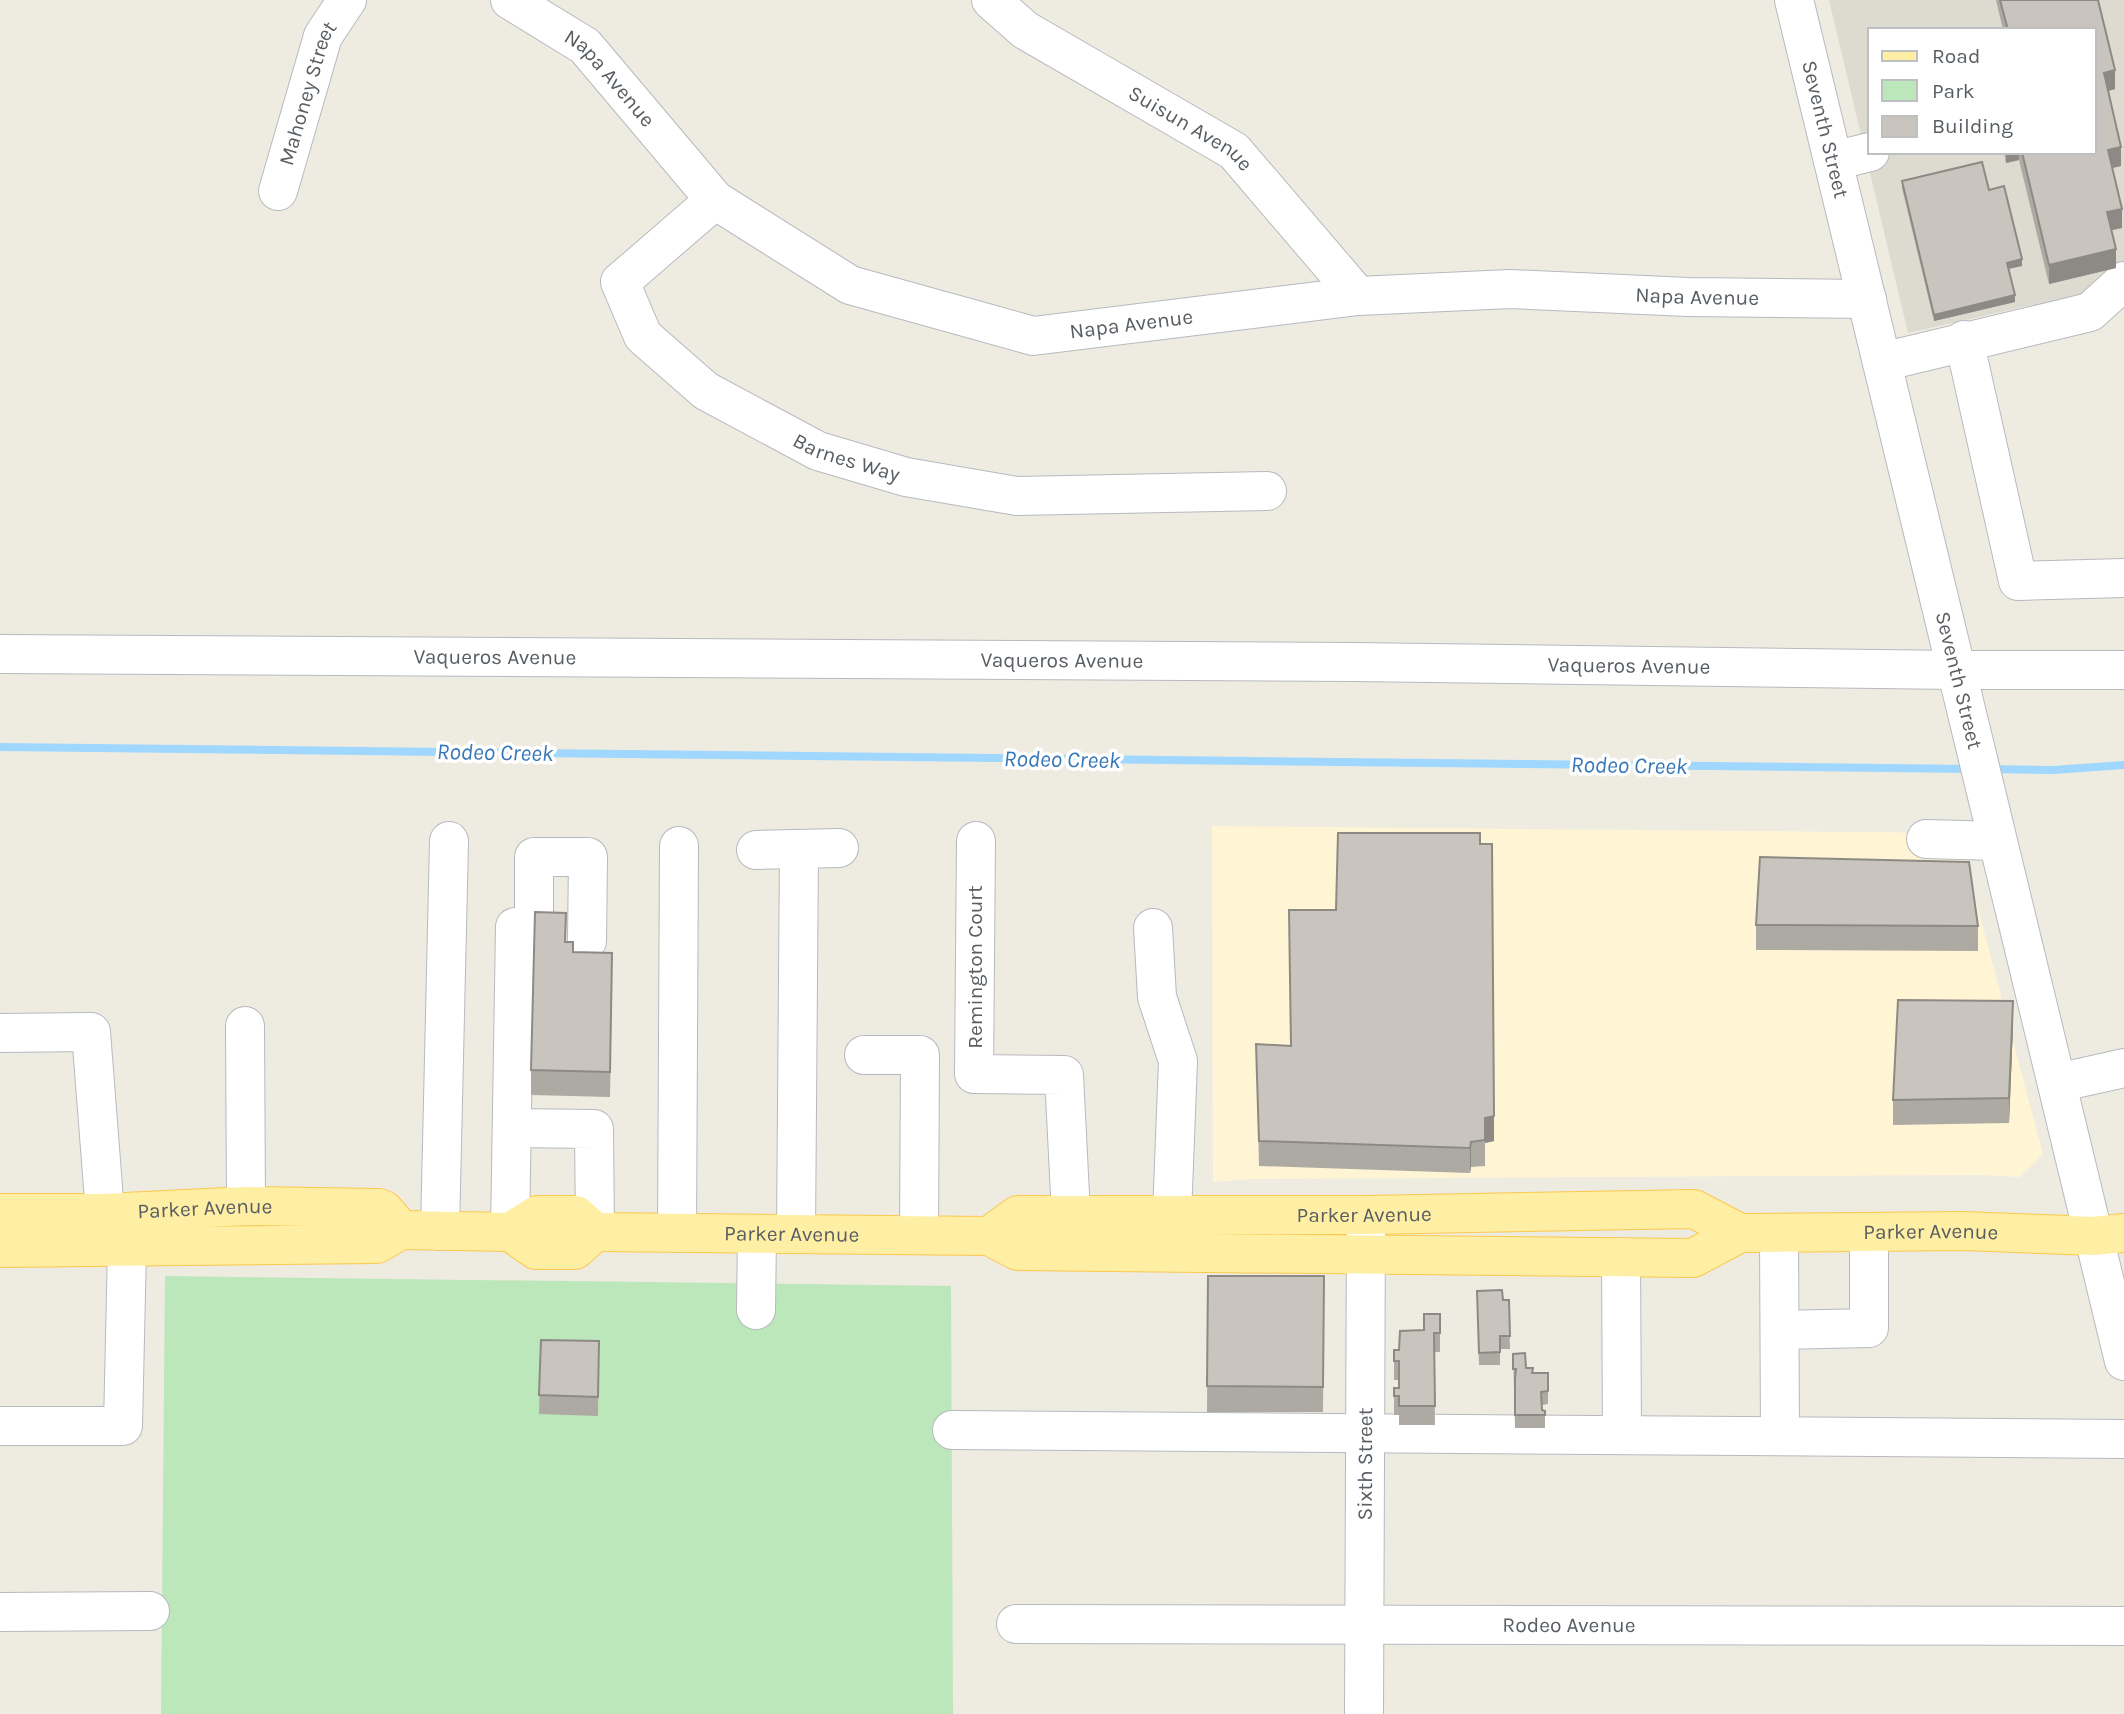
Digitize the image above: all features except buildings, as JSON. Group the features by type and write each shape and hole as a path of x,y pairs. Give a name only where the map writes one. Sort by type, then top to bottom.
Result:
{"main road":[{"name":"Parker Avenue","path":"0,1213 106,1213 246,1206 379,1208 384,1210 401,1230"},
{"name":"Parker Avenue","path":"989,1236 1018,1215 1366,1215 1694,1209 1740,1233 1964,1231 2108,1234"},
{"name":"Parker Avenue","path":"0,1248 377,1244 401,1230 510,1231"},
{"path":"510,1231 536,1250 575,1250 595,1232"},
{"name":"Parker Avenue","path":"595,1232 989,1236 1018,1251 1693,1258 1740,1233"}],"street":[{"name":"Mahoney Street","path":"278,191 323,36 347,0"},
{"name":"Napa Avenue","path":"510,0 585,46 715,200 850,285 1033,336 1358,296 1510,289 1688,297 1867,299"},
{"name":"Suisun Avenue","path":"991,0 1025,30 1234,151 1358,296"},
{"name":"Seventh Street","path":"1794,0 2057,1083 2108,1234 2124,1361"},
{"path":"1833,161 1868,152"},
{"name":"Barnes Way","path":"715,200 620,282 643,336 706,391 818,451 906,477 1017,496 1267,491"},
{"path":"1882,362 1964,340 2090,312 2124,281"},
{"path":"1964,340 2018,581 2124,578"},
{"name":"Vaqueros Avenue","path":"0,654 2124,670"},
{"path":"1926,839 1993,826"},
{"path":"440,1231 449,841"},
{"name":"Remington Court","path":"976,841 974,1074 1064,1075 1070,1215"},
{"path":"677,1233 679,846"},
{"path":"756,850 839,848"},
{"path":"796,1234 799,849"},
{"path":"510,1231 515,927 534,926 534,857 588,857 587,942"},
{"path":"1153,928 1157,997 1178,1062 1172,1215"},
{"path":"245,1026 246,1206"},
{"path":"0,1032 91,1032 106,1213"},
{"path":"864,1055 975,1056"},
{"path":"919,1236 920,1055"},
{"path":"2057,1083 2124,1068"},
{"path":"513,1128 594,1129 595,1232"},
{"name":"Sixth Street","path":"1364,1714 1366,1215"},
{"path":"1779,1233 1780,1436"},
{"path":"1780,1330 1869,1328 1868,1233"},
{"path":"756,1310 757,1234"},
{"path":"0,1426 123,1426 127,1248"},
{"path":"1621,1257 1622,1435"},
{"path":"952,1430 2124,1439"},
{"path":"0,1612 150,1611"},
{"name":"Rodeo Avenue","path":"1016,1624 2124,1626"}],"shaded area":[{"path":"1829,0 2124,0 2124,284 1908,333"},
{"path":"1212,826 1958,833 2043,1154 2020,1177 1253,1179 1213,1182"}],"green space":[{"path":"165,1276 951,1286 953,1714 161,1714"}],"waterway":[{"name":"Rodeo Creek","path":"0,747 1971,769"},
{"name":"Rodeo Creek","path":"1991,769 2053,770 2124,765"}]}
